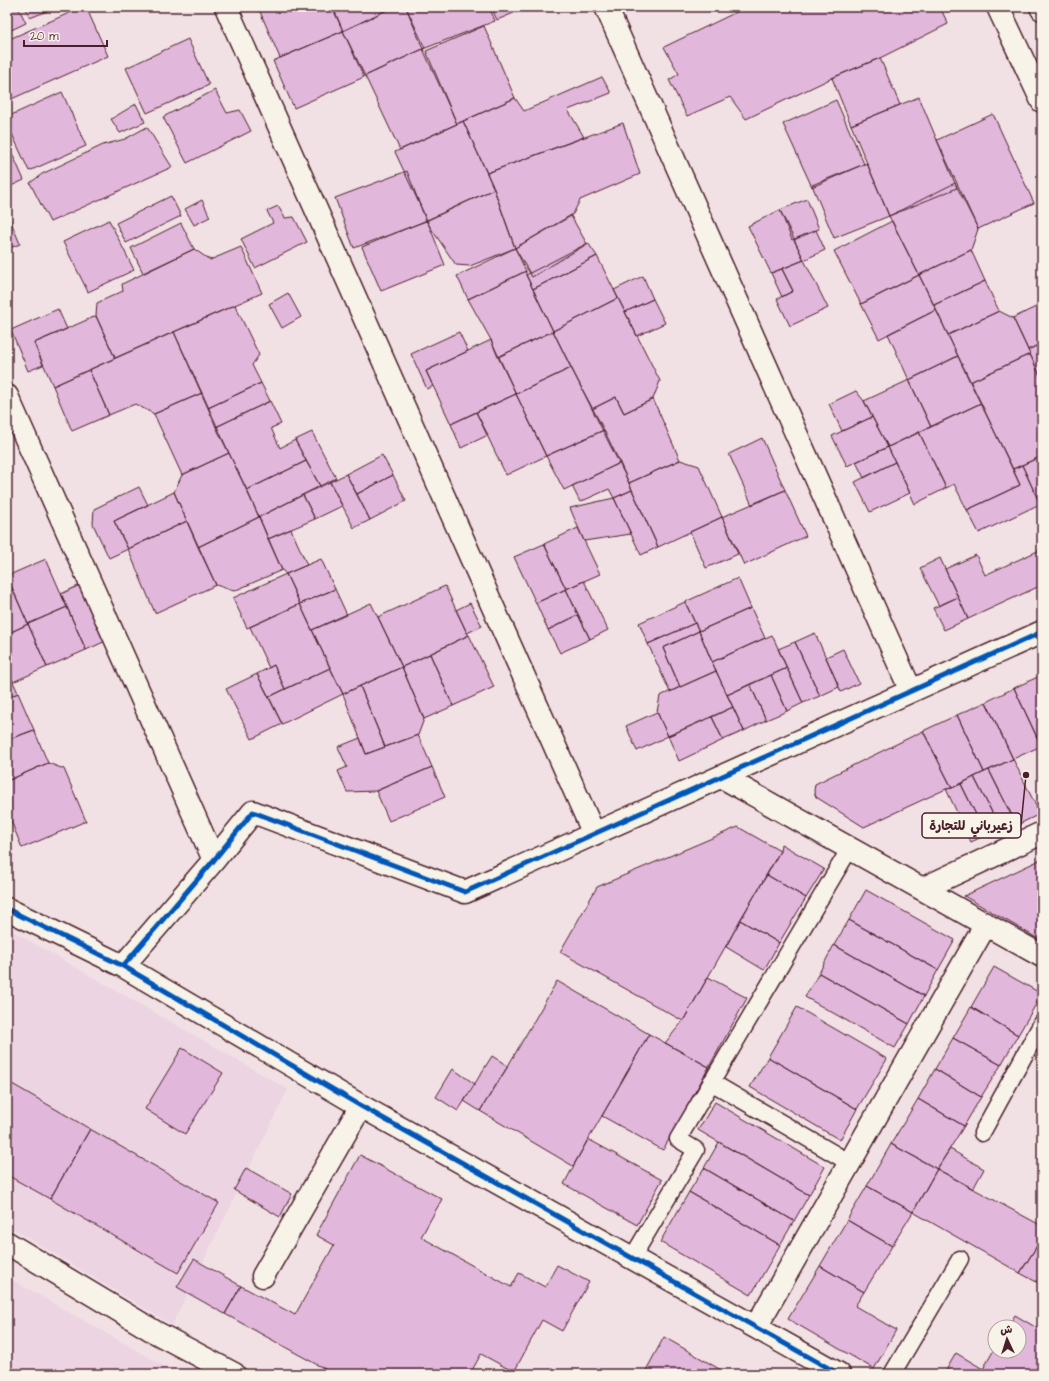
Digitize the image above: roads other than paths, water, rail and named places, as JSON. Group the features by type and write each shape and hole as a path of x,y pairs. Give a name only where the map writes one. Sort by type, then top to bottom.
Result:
{"street":[{"path":"226,7 594,834"},
{"path":"606,7 911,691"},
{"path":"998,7 1042,101"},
{"path":"7,396 214,860"},
{"path":"123,966 253,812 465,892 1042,632"},
{"path":"722,777 1042,956"},
{"path":"922,888 1042,833"},
{"path":"7,909 123,966 361,1106 839,1374"},
{"path":"756,1327 986,924"},
{"path":"263,1276 361,1106"},
{"path":"7,1243 155,1332 234,1374"}],"lane":[{"path":"632,1258 696,1150 678,1139 850,848"},
{"path":"982,1133 1042,1023"},
{"path":"711,1082 850,1163"},
{"path":"892,1374 960,1259"}],"place":[{"name":"زعيرباني للتجارة","path":"1026,775"}]}
